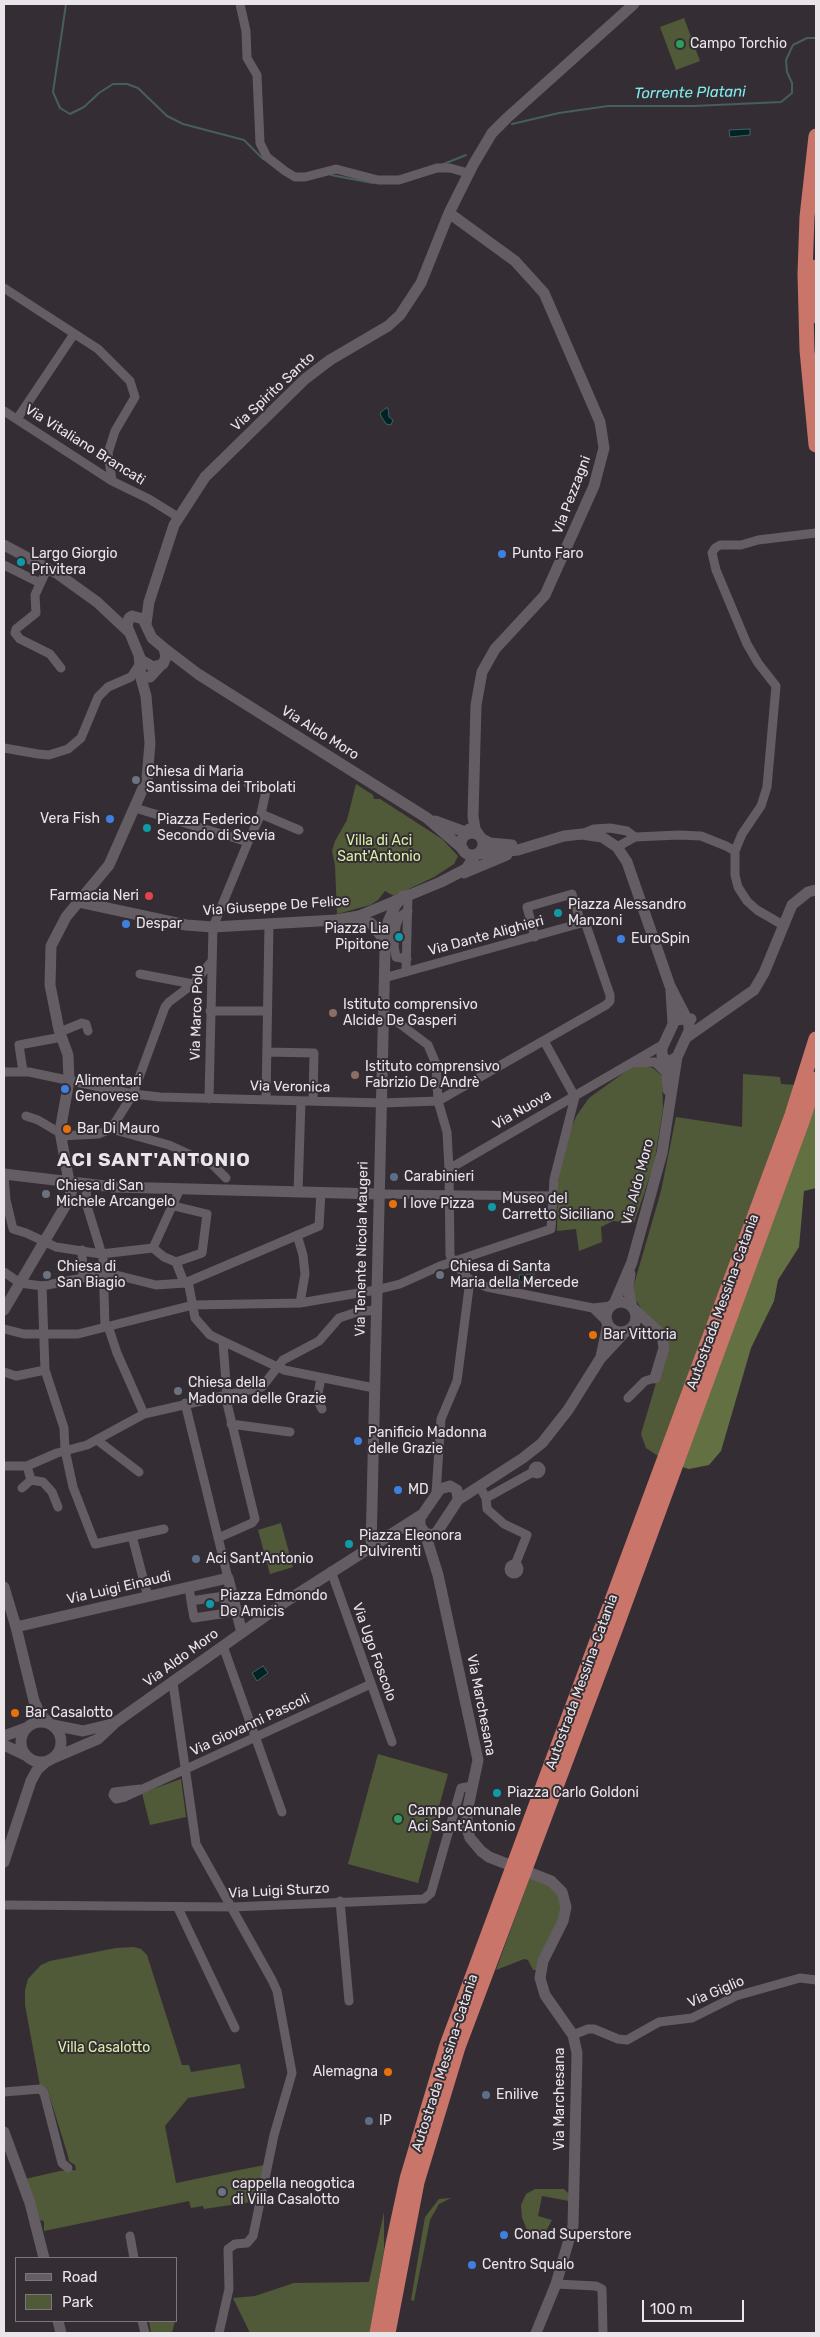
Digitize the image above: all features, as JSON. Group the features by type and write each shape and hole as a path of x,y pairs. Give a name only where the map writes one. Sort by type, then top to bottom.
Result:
{"highway":[{"path":"816,136 807,217 805,274 807,350 816,445"},
{"path":"816,267 816,316"},
{"name":"Autostrada Messina-Catania","path":"377,2333 389,2262 407,2180 447,2045 792,1115 816,1039"},
{"name":"Autostrada Messina-Catania","path":"388,2333 417,2182 458,2047 616,1628 816,1079"}],"street":[{"path":"240,4 246,31 247,58 258,75 260,143 268,157 285,171 295,177 305,177 336,169 378,180 399,180 437,168 450,168 468,173"},
{"name":"Via Spirito Santo","path":"149,602 178,517 205,477 305,379 330,360 388,326 400,315 421,283 449,213 468,173 488,140 507,118 634,4"},
{"name":"Via Pezzagni","path":"449,213 515,261 544,293 600,422 604,448 594,486 545,595 495,649 482,672 476,705 471,829"},
{"path":"4,288 110,359 130,380 135,397 115,431 108,453 112,481"},
{"path":"18,419 74,334"},
{"name":"Via Vitaliano Brancati","path":"4,411 112,481 149,499 178,517"},
{"path":"783,925 746,901 738,887 735,875 735,851 742,834 761,806 768,787 776,686 758,663 748,644 716,570 712,553 720,545 741,544 816,533"},
{"path":"4,545 48,567 97,602 129,632"},
{"path":"4,565 40,583"},
{"path":"48,567 35,595 36,613 16,629 15,633 20,639 50,654 61,668"},
{"path":"97,602 134,616 146,624"},
{"path":"4,1310 45,1242 67,1190 60,1134 69,1081 68,1055 61,1035 50,985 51,946 57,931 108,865 135,808 150,768 146,678 126,622 144,610 149,602"},
{"path":"149,602 146,624 152,638 198,674"},
{"path":"146,678 162,665 166,657 164,648"},
{"path":"139,660 146,665 181,667 198,674"},
{"path":"4,748 49,755 68,749 80,738 98,697 108,687 131,677 139,660"},
{"name":"Via Aldo Moro","path":"198,674 427,818"},
{"path":"213,927 261,814 266,792 248,784"},
{"path":"135,808 248,842"},
{"path":"261,814 299,830"},
{"path":"427,818 471,829 501,845 544,842"},
{"path":"427,818 471,853 518,850"},
{"path":"453,876 518,850 582,834 594,829 610,828 627,831 635,838"},
{"path":"441,882 457,871 471,853 483,847 471,829"},
{"path":"471,829 462,840 471,853"},
{"path":"582,834 602,837 617,847 627,862 670,986 689,1016 690,1028 678,1057 669,1109"},
{"path":"617,847 635,838 701,836 735,851"},
{"path":"441,882 466,869 471,853"},
{"name":"Via Giuseppe De Felice","path":"79,902 186,925 213,927 269,924 336,920 359,916 441,882"},
{"path":"687,1037 754,990 764,973 792,905 808,892 816,890"},
{"path":"438,1101 610,1001 610,995 585,922 581,923 572,894 526,907 535,937"},
{"path":"406,895 408,911 399,917 394,946 396,957 406,960 406,972"},
{"path":"385,951 388,922 395,906 406,895"},
{"path":"379,908 384,912 388,922"},
{"path":"379,908 381,936 385,951"},
{"path":"336,920 360,920 371,923 381,936"},
{"name":"Via Dante Alighieri","path":"384,978 581,923"},
{"path":"266,1100 269,924"},
{"name":"Via Marco Polo","path":"208,1099 213,927"},
{"name":"Via Tenente Nicola Maugeri","path":"371,1548 385,951"},
{"path":"26,1116 38,1120 60,1134 98,1134 111,1129 133,1094 165,1008 169,1002 207,969 212,960"},
{"path":"140,974 192,984"},
{"path":"669,1109 666,1073 660,1061 664,1044 673,1024 670,986"},
{"path":"210,1010 267,1011"},
{"path":"383,1015 392,1018 428,1045 436,1064 438,1101 447,1132 450,1255 453,1262 470,1280 487,1287 593,1308 624,1302 633,1308 659,1331 664,1348 655,1378 645,1381 628,1398"},
{"path":"673,1024 689,1016 712,1018"},
{"path":"23,1072 19,1045 61,1035 82,1023 86,1024 88,1031"},
{"path":"4,1329 44,1334 78,1334 193,1305 300,1303 376,1290 411,1280 453,1262 551,1229 552,1196 561,1145 575,1097 544,1041"},
{"name":"Via Nuova","path":"449,1169 664,1044"},
{"path":"267,1052 314,1053 313,1101"},
{"path":"631,1063 670,1061 678,1057"},
{"name":"Via Veronica","path":"4,1072 23,1072 133,1094 208,1099 382,1103 438,1101"},
{"path":"298,1192 301,1101"},
{"name":"Via Aldo Moro","path":"632,1262 660,1162 669,1109"},
{"path":"111,1129 177,1149 213,1165 226,1178"},
{"path":"174,1206 207,1214 202,1254 176,1262 164,1258 153,1248 102,1254 56,1247 13,1229 6,1200 4,1175 67,1190 114,1187 378,1194 552,1196"},
{"path":"153,1248 174,1206 180,1189"},
{"path":"67,1190 86,1190"},
{"path":"86,1190 87,1206 102,1254 106,1326 144,1414"},
{"path":"4,1272 20,1283 42,1286 104,1274 118,1274 156,1285 185,1283 319,1226 321,1192"},
{"path":"297,1235 303,1255 305,1274 300,1303"},
{"path":"82,1250 83,1278"},
{"path":"176,1262 185,1283 189,1286 195,1318 200,1327 223,1343 278,1365 284,1370 374,1388"},
{"path":"600,1359 608,1323 607,1313 632,1262"},
{"path":"438,1575 436,1548 441,1528 458,1500 537,1448 554,1431 600,1359 635,1320 628,1287 632,1262"},
{"path":"436,1494 441,1419 457,1381 470,1280"},
{"path":"42,1286 45,1370 64,1428 65,1450 73,1487 95,1544 164,1529"},
{"path":"593,1308 616,1331 649,1328 659,1331"},
{"path":"4,1466 27,1466 65,1450 87,1445 144,1414 185,1403 262,1387 283,1360 318,1341 339,1318 356,1312 376,1310"},
{"path":"218,1538 252,1523 255,1519 231,1424 226,1395 223,1343"},
{"path":"4,1372 16,1376 45,1370"},
{"path":"321,1378 317,1395 319,1406 322,1409"},
{"path":"185,1403 242,1633"},
{"path":"231,1424 290,1432"},
{"path":"97,1440 140,1472"},
{"path":"27,1466 32,1480"},
{"path":"486,1498 533,1472"},
{"path":"438,1474 442,1480 457,1490 458,1500"},
{"path":"438,1575 429,1540 419,1522 423,1514 440,1489 471,1484 496,1475"},
{"path":"22,1488 32,1480 43,1482 52,1492 58,1507"},
{"path":"480,1487 486,1498 487,1509 504,1524 527,1535 515,1564"},
{"path":"389,1537 423,1514"},
{"path":"389,1537 410,1530 423,1531 433,1535 441,1528"},
{"path":"132,1536 148,1597"},
{"name":"Via Aldo Moro","path":"116,1722 331,1571 389,1537"},
{"name":"Via Ugo Foscolo","path":"331,1571 392,1742"},
{"name":"Via Marchesana","path":"438,1575 478,1760 467,1812 467,1829 470,1838 481,1851 496,1860 543,1877 557,1885 565,1898 566,1907 562,1921 543,1961 540,1978 541,1986 574,2035 578,2054 574,2213 573,2226 556,2284 536,2333"},
{"name":"Via Luigi Einaudi","path":"16,1627 228,1578"},
{"path":"4,1587 34,1700 40,1714 60,1735 61,1745 57,1754 37,1770 31,1780 4,1862"},
{"path":"189,1587 191,1601"},
{"path":"223,1646 282,1812"},
{"path":"173,1683 185,1771 199,1852 232,1907 277,1991 292,2073 274,2136 253,2236 247,2243 235,2244 228,2249 229,2289 219,2333"},
{"name":"Via Giovanni Pascoli","path":"140,1789 185,1771 371,1684"},
{"path":"31,1780 31,1768 21,1742 28,1726 34,1700"},
{"path":"4,1736 39,1722 64,1729 83,1731 116,1722"},
{"path":"4,1745 38,1762 48,1760 98,1739 116,1722"},
{"name":"Via Luigi Sturzo","path":"4,1905 178,1908 424,1899 429,1897 461,1788 473,1786"},
{"path":"340,1902 350,2001"},
{"path":"178,1908 235,2028"},
{"name":"Via Giglio","path":"574,2035 588,2029 594,2029 618,2040 627,2040 659,2022 692,2018 736,1996 800,1978 816,1980"},
{"path":"4,2092 40,2090 44,2093 62,2163 68,2168"},
{"path":"4,2132 30,2203 44,2257"},
{"path":"130,2236 134,2257"},
{"path":"556,2284 596,2286 602,2289 603,2333"}],"green space":[{"name":"Campo Torchio","path":"684,18 700,61 676,70 660,27"},
{"name":"Villa di Aci Sant'Antonio","path":"356,784 373,795 374,799 380,799 442,839 458,856 454,864 434,877 394,896 385,891 378,900 370,905 337,914 335,865 332,851 335,841 347,820"},
{"path":"636,1064 653,1068 662,1076 663,1109 654,1164 634,1223 613,1221 601,1227 602,1242 579,1251 576,1229 557,1231 558,1182 567,1137 577,1115 589,1098"},
{"path":"743,1074 780,1077 781,1084 796,1085 658,1456 646,1448 641,1434 666,1349 636,1300 633,1288 661,1191 676,1117 742,1127"},
{"path":"816,1099 816,1188 804,1191 799,1247 778,1280 774,1301 751,1348 721,1451 709,1465 689,1469 682,1467"},
{"path":"281,1523 293,1567 270,1574 258,1530"},
{"name":"Campo comunale Aci Sant'Antonio","path":"378,1754 448,1774 418,1883 348,1864"},
{"path":"181,1779 186,1817 150,1825 142,1793"},
{"path":"530,1876 547,1883 558,1893 562,1912 537,1970 533,1970 528,1960 524,1959 496,1970"},
{"name":"Villa Casalotto","path":"134,1947 141,1949 147,1955 182,2065 189,2065 191,2072 240,2064 245,2088 188,2098 165,2126 176,2183 264,2165 257,2201 204,2209 203,2206 191,2208 189,2201 44,2231 44,2221 40,2220 25,2179 60,2171 76,2170 75,2165 69,2161 48,2091 40,2086 25,2005 25,1990 28,1979 41,1965 50,1961 116,1948"},
{"path":"535,2189 564,2189 569,2194 569,2201 542,2196 538,2216 552,2220 541,2240 528,2232 522,2218 521,2205 526,2194"},
{"path":"451,2198 439,2204 430,2220 414,2301 411,2300 425,2217 439,2199"},
{"path":"384,2212 384,2250 370,2333 250,2333 233,2298 255,2296 294,2283 369,2282"},
{"path":"149,2322 175,2322 172,2333 151,2333"}],"water":[{"path":"750,129 750,135 730,137 729,130"},
{"path":"388,408 389,417 393,420 391,425 386,424 380,413"},
{"path":"534,1274 535,1281 520,1282 519,1275"},
{"path":"263,1666 268,1673 257,1681 252,1673"}],"waterway":[{"name":"Torrente Platani","path":"66,4 53,92 60,108 70,114 84,107 99,93 113,84 127,84 138,88 167,116 183,124 244,140 263,159"},
{"name":"Torrente Platani","path":"512,124 559,113 608,106 694,106 781,102 792,93 792,83 787,72 786,60 793,45 807,38 816,38"},
{"name":"Torrente Platani","path":"441,165 466,155"},
{"name":"Torrente Platani","path":"331,175 373,183"}],"place":[{"name":"Campo Torchio","path":"680,44"},
{"name":"Punto Faro","path":"502,554"},
{"name":"Largo Giorgio Privitera","path":"21,562"},
{"name":"Chiesa di Maria Santissima dei Tribolati","path":"136,780"},
{"name":"Vera Fish","path":"110,819"},
{"name":"Piazza Federico Secondo di Svevia","path":"147,828"},
{"name":"Farmacia Neri","path":"149,896"},
{"name":"Piazza Alessandro Manzoni","path":"558,913"},
{"name":"Despar","path":"126,924"},
{"name":"Piazza Lia Pipitone","path":"399,937"},
{"name":"EuroSpin","path":"621,939"},
{"name":"Istituto comprensivo Alcide De Gasperi","path":"333,1013"},
{"name":"Istituto comprensivo Fabrizio De Andrè","path":"355,1075"},
{"name":"Alimentari Genovese","path":"65,1089"},
{"name":"Bar Di Mauro","path":"67,1129"},
{"name":"Carabinieri","path":"394,1177"},
{"name":"Chiesa di San Michele Arcangelo","path":"46,1194"},
{"name":"I love Pizza","path":"393,1204"},
{"name":"Museo del Carretto Siciliano","path":"492,1207"},
{"name":"Chiesa di San Biagio","path":"47,1275"},
{"name":"Chiesa di Santa Maria della Mercede","path":"440,1275"},
{"name":"Bar Vittoria","path":"593,1335"},
{"name":"Chiesa della Madonna delle Grazie","path":"178,1391"},
{"name":"Panificio Madonna delle Grazie","path":"358,1441"},
{"name":"MD","path":"398,1490"},
{"name":"Piazza Eleonora Pulvirenti","path":"349,1544"},
{"name":"Aci Sant'Antonio","path":"196,1559"},
{"name":"Piazza Edmondo De Amicis","path":"210,1604"},
{"name":"Bar Casalotto","path":"15,1713"},
{"name":"Piazza Carlo Goldoni","path":"497,1793"},
{"name":"Campo comunale Aci Sant'Antonio","path":"398,1819"},
{"name":"Alemagna","path":"388,2072"},
{"name":"Enilive","path":"486,2095"},
{"name":"IP","path":"369,2121"},
{"name":"cappella neogotica di Villa Casalotto","path":"222,2192"},
{"name":"Conad Superstore","path":"504,2235"},
{"name":"Centro Squalo","path":"472,2265"}],"district":[{"name":"ACI SANT'ANTONIO","path":"154,1161"}]}
